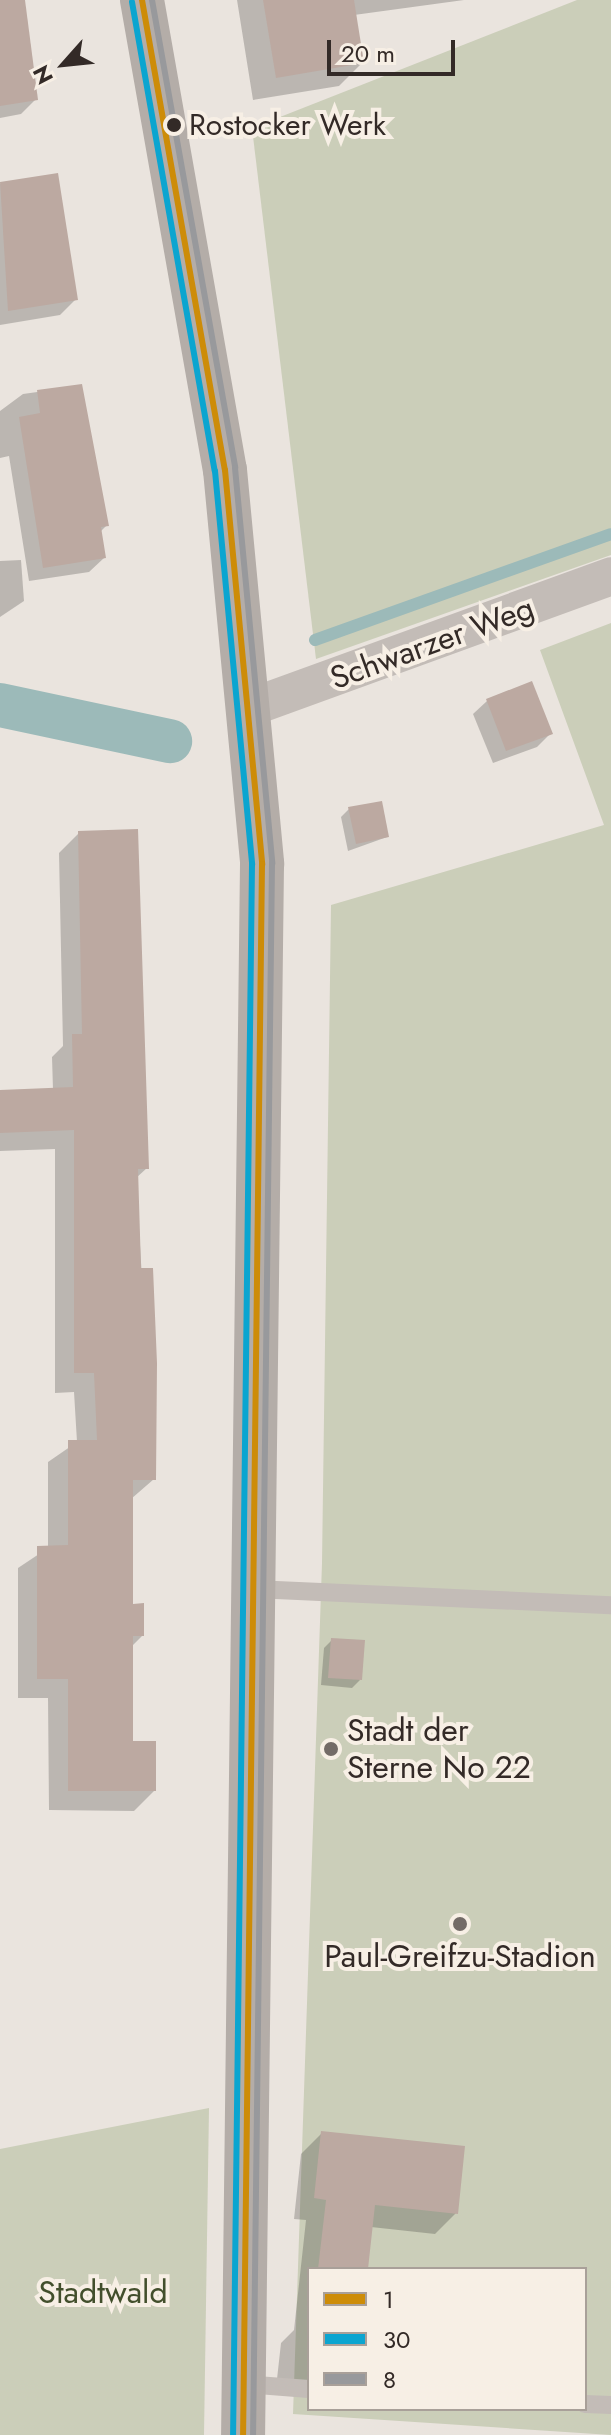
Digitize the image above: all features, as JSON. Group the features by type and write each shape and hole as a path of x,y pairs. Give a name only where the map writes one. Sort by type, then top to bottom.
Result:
{"street":[{"path":"142,0 225,470 252,707 262,982 251,1589 243,2435"},
{"name":"Schwarzer Weg","path":"252,707 611,576"}],"lane":[{"path":"251,1589 611,1605"},
{"path":"243,2384 307,2389"},
{"path":"587,2404 611,2405"}],"green space":[{"path":"577,0 611,0 611,555 316,659 252,128"},
{"path":"611,623 611,2435 293,2414 322,1563 331,905 604,825 540,650"},
{"name":"Stadtwald","path":"209,2108 204,2435 0,2435 0,2149"}],"building":[{"path":"0,0 25,0 38,100 0,106"},
{"path":"263,0 354,0 364,63 276,78"},
{"path":"58,173 78,300 8,311 0,182"},
{"path":"82,384 109,526 101,527 106,558 43,568 19,417 40,413 37,390"},
{"path":"532,681 553,734 506,751 486,699"},
{"path":"382,801 389,837 356,844 348,807"},
{"path":"138,829 149,1169 138,1169 141,1268 153,1268 157,1363 156,1480 133,1480 133,1604 144,1603 144,1636 133,1636 133,1741 156,1741 156,1791 68,1791 68,1679 37,1679 37,1546 68,1545 68,1440 97,1440 94,1373 74,1373 74,1130 0,1133 0,1090 73,1087 72,1034 82,1034 78,831"},
{"path":"331,1638 365,1640 362,1680 328,1678"},
{"path":"321,2131 465,2146 458,2214 375,2205 368,2267 318,2267 326,2200 314,2198"}],"waterway":[{"path":"315,640 611,534"},
{"path":"0,705 170,741"}],"transit line":[{"name":"1","path":"142,0 225,470 262,864 243,2435"},
{"name":"8","path":"152,0 235,468 272,863 253,2435"},
{"name":"30","path":"132,2 215,471 252,864 233,2435"}],"place":[{"name":"Rostocker Werk","path":"174,125"},
{"name":"Stadt der Sterne No 22","path":"331,1749"},
{"name":"Paul-Greifzu-Stadion","path":"460,1924"}]}
